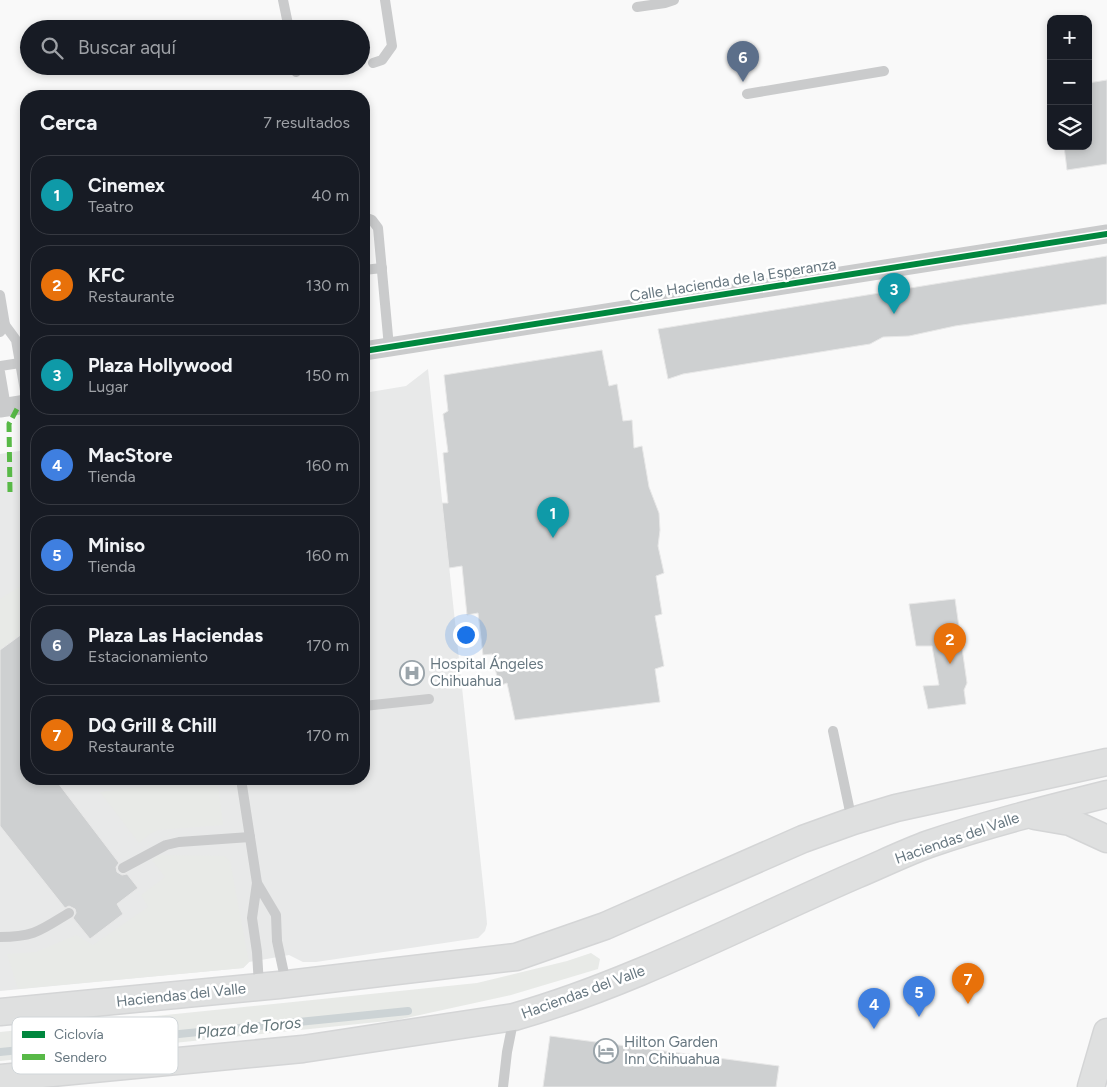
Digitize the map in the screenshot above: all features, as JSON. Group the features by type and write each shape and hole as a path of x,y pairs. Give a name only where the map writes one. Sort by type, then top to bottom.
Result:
{"main road":[{"name":"Haciendas del Valle","path":"0,1012 259,987 516,957 605,926 803,839 853,822 896,808 1107,762"},
{"path":"1062,772 1070,803"},
{"name":"Haciendas del Valle","path":"178,1061 303,1049 514,1016 542,1009 670,960 817,892 928,844 1024,815 1107,794"},
{"path":"1024,815 1070,822 1107,840"},
{"path":"1091,1087 1107,1032"},
{"name":"Haciendas del Valle","path":"0,1078 42,1074"}],"street":[{"name":"Calle Hacienda de la Esperanza","path":"370,350 1107,234"},
{"path":"3,408 20,405"}],"lane":[{"path":"283,0 287,20"},
{"path":"373,63 382,60 392,46 385,0"},
{"path":"637,7 674,0"},
{"path":"747,94 884,71"},
{"path":"370,219 378,228 389,347"},
{"path":"370,269 382,268"},
{"path":"0,296 2,328 16,340 20,363 0,366"},
{"path":"0,372 3,408"},
{"path":"370,705 430,699"},
{"path":"833,731 853,822"},
{"path":"242,785 257,883 252,918 257,952 259,987"},
{"path":"123,868 166,845 179,842 250,837"},
{"path":"257,883 276,915 278,941 286,984"},
{"path":"0,936 20,937 36,933 69,913"},
{"path":"503,1087 514,1016"}],"shaded area":[{"name":"Hospital Ángeles Chihuahua","path":"428,369 486,912 487,924 485,931 478,938 316,962 303,962 289,955 249,962 243,968 0,991 0,454 20,451 20,785 370,785 370,392 406,386"},
{"path":"20,586 20,635 0,650 0,599"},
{"path":"146,785 218,785 223,825 158,830 139,843 100,792"},
{"path":"159,855 224,856 230,861 249,962 243,968 18,989 7,954 36,952 76,935 93,945 148,907 141,895 165,877 152,860"},
{"path":"591,953 600,959 598,969 511,995 397,1020 178,1043 178,1017 146,1017 477,983 567,961"},
{"path":"12,1031 12,1060 0,1061 0,1032"}],"building":[{"path":"1107,80 1107,164 1067,170 1064,150 1092,150 1092,82"},
{"path":"1107,256 1107,304 955,326 909,336 883,337 870,344 683,374 668,379 658,329"},
{"path":"602,350 609,386 617,384 623,421 632,420 634,448 642,446 649,487 659,513 660,530 658,546 664,573 656,576 662,614 655,616 664,666 655,669 660,702 515,720 507,683 499,686 492,654 483,655 478,613 467,615 462,566 449,568 442,503 448,503 443,453 448,452 443,414 448,411 444,375"},
{"path":"955,599 967,683 964,690 966,704 928,709 923,686 939,685 932,646 916,646 909,604"},
{"path":"20,635 20,785 60,785 119,863 116,867 117,872 122,875 127,874 138,888 117,904 123,914 90,939 73,918 76,913 75,909 69,906 65,908 0,826 0,650"},
{"name":"Hilton Garden Inn Chihuahua","path":"550,1036 779,1066 776,1087 543,1087"}],"waterway":[{"name":"Plaza de Toros","path":"178,1034 408,1011"},
{"name":"Plaza de Toros","path":"0,1052 12,1051"}],"marked path":[{"path":"10,492 9,424 19,405"}],"cycle path":[{"path":"370,350 1107,234"}],"place":[{"name":"Plaza Las Haciendas","path":"743,82"},
{"name":"Plaza Hollywood","path":"894,314"},
{"name":"Cinemex","path":"553,538"},
{"name":"KFC","path":"950,664"},
{"name":"Hospital Ángeles Chihuahua","path":"412,673"},
{"name":"DQ Grill & Chill","path":"968,1004"},
{"name":"Miniso","path":"919,1017"},
{"name":"MacStore","path":"874,1029"},
{"name":"Hilton Garden Inn Chihuahua","path":"606,1051"}]}
